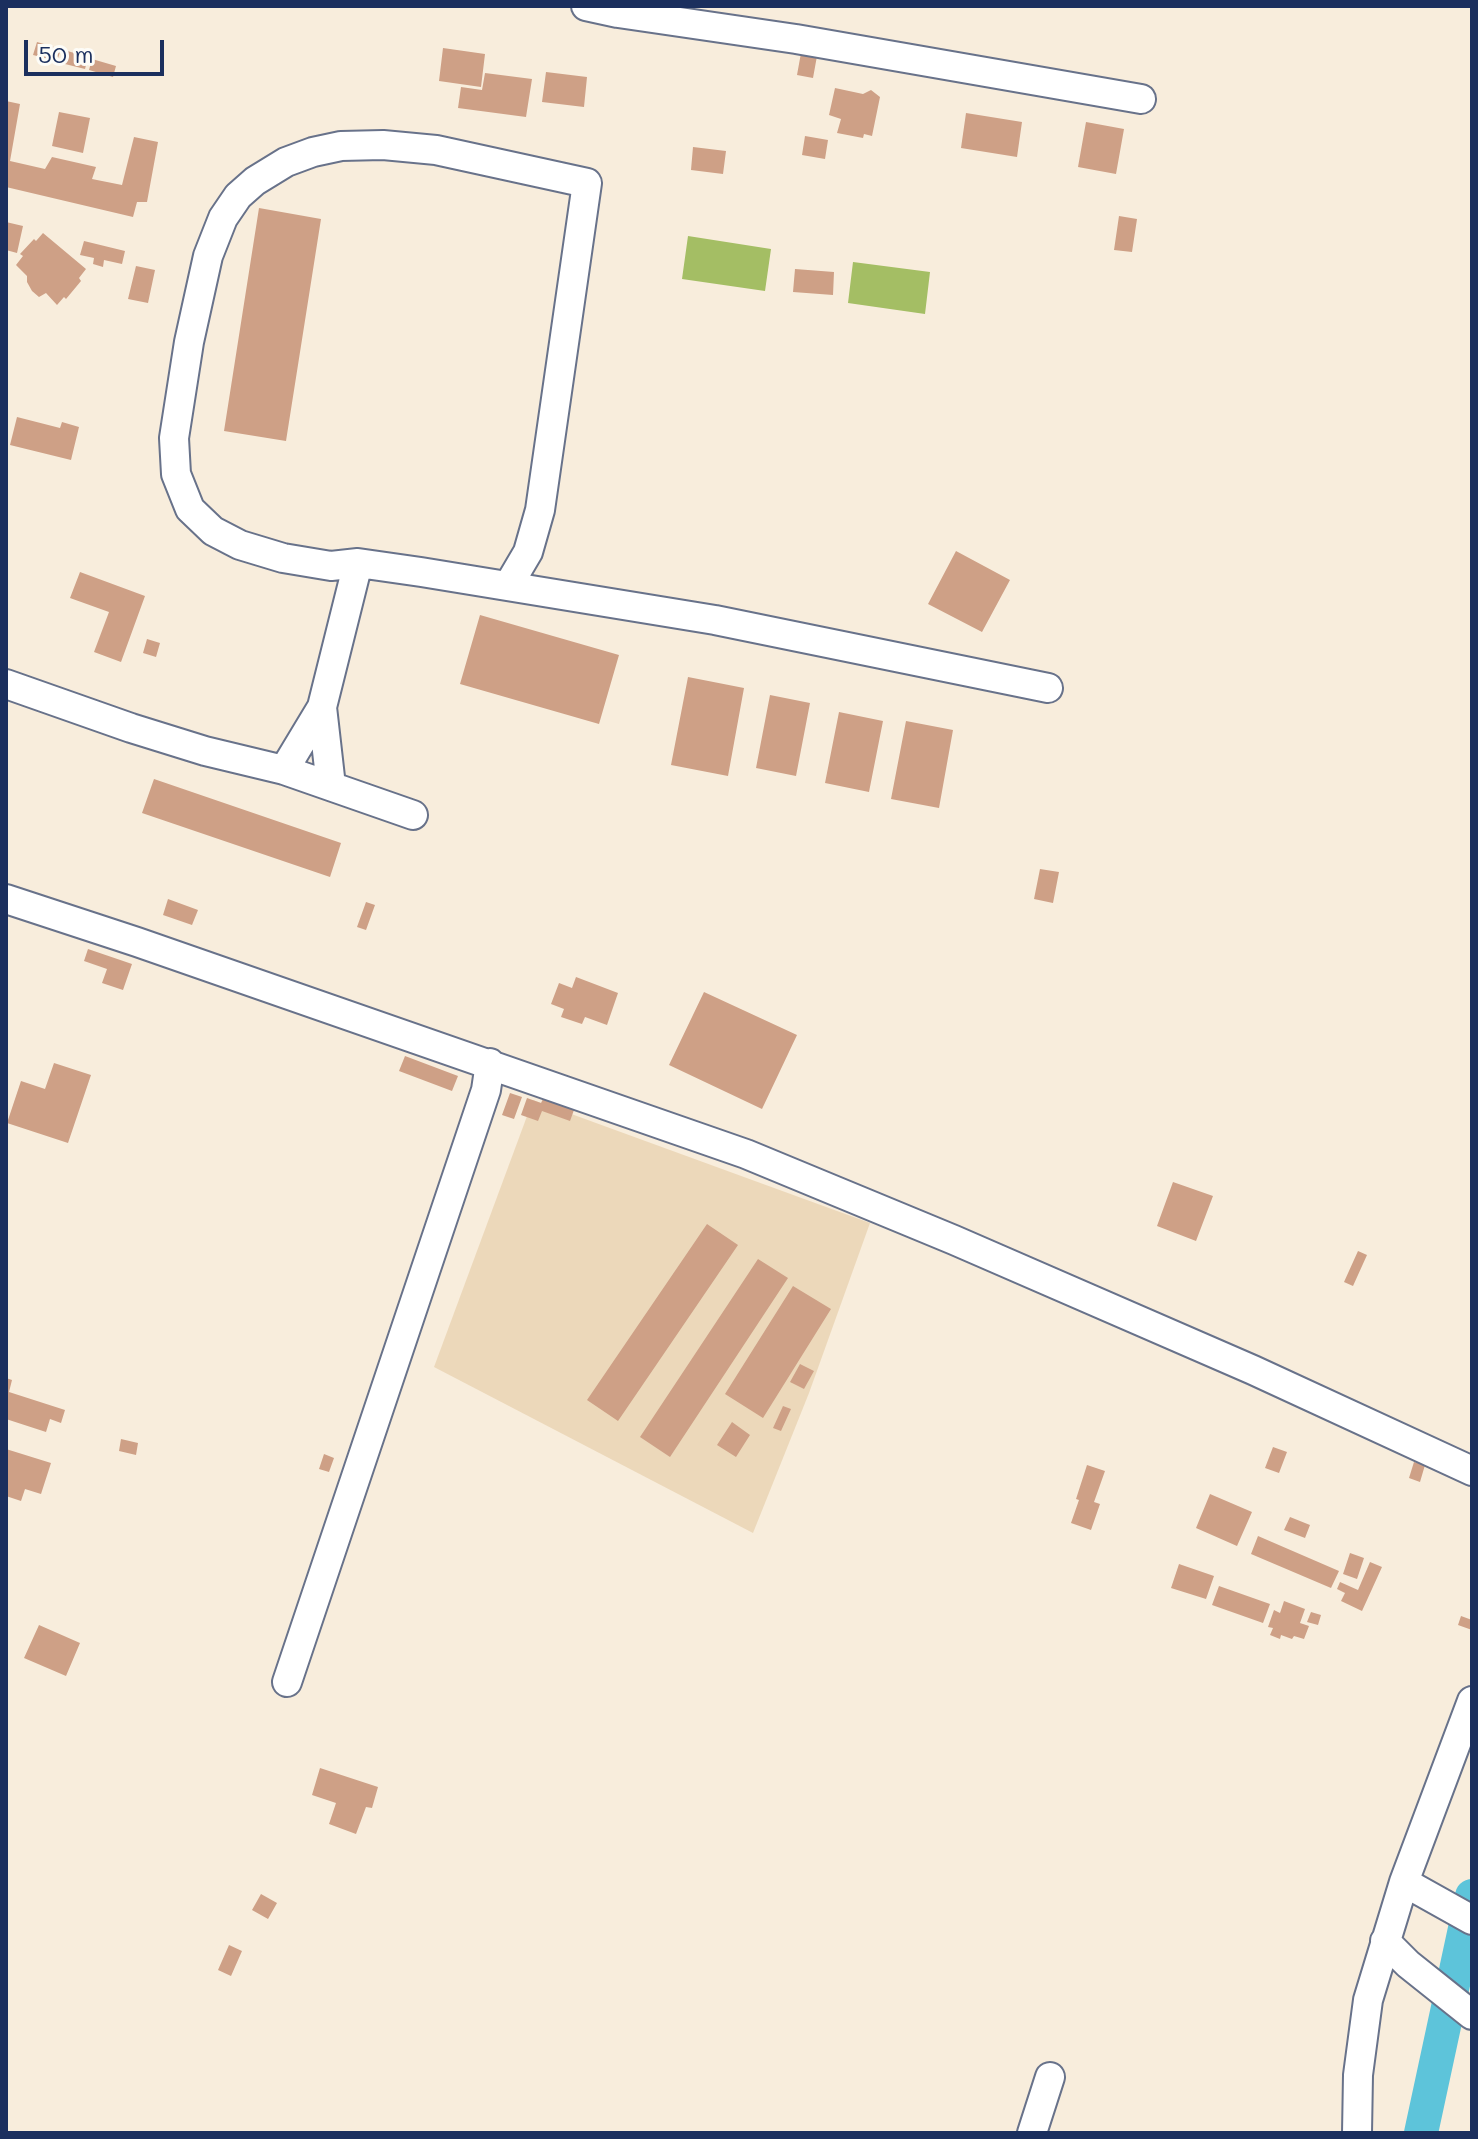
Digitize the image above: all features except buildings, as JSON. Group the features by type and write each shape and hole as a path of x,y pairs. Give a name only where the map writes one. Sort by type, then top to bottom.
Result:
{"street":[{"path":"586,6 1141,99"},
{"path":"508,586 528,552 540,510 587,183 436,150 383,145 341,146 286,162 255,181 238,196 223,218 208,256 189,342 174,438 176,474 190,509 213,531 240,545 283,558 331,566 358,563 715,620 1048,688"},
{"path":"284,770 322,707 358,563"},
{"path":"6,684 131,728 205,751 284,770 413,815"},
{"path":"322,707 331,786"},
{"path":"6,899 490,1063 746,1154 1253,1370 1472,1471"},
{"path":"287,1682 486,1090 490,1063"},
{"path":"1357,2133 1358,2075 1368,2000 1404,1882 1472,1701"},
{"path":"1404,1882 1472,1920"},
{"path":"1385,1941 1408,1964 1472,2015"},
{"path":"1032,2133 1050,2077"}],"shaded area":[{"path":"533,1100 870,1223 809,1393 753,1533 434,1367"}],"green space":[{"path":"688,236 771,249 765,291 682,279"},
{"path":"853,262 930,272 925,314 848,303"}],"waterway":[{"path":"1421,2133 1472,1896"}]}
